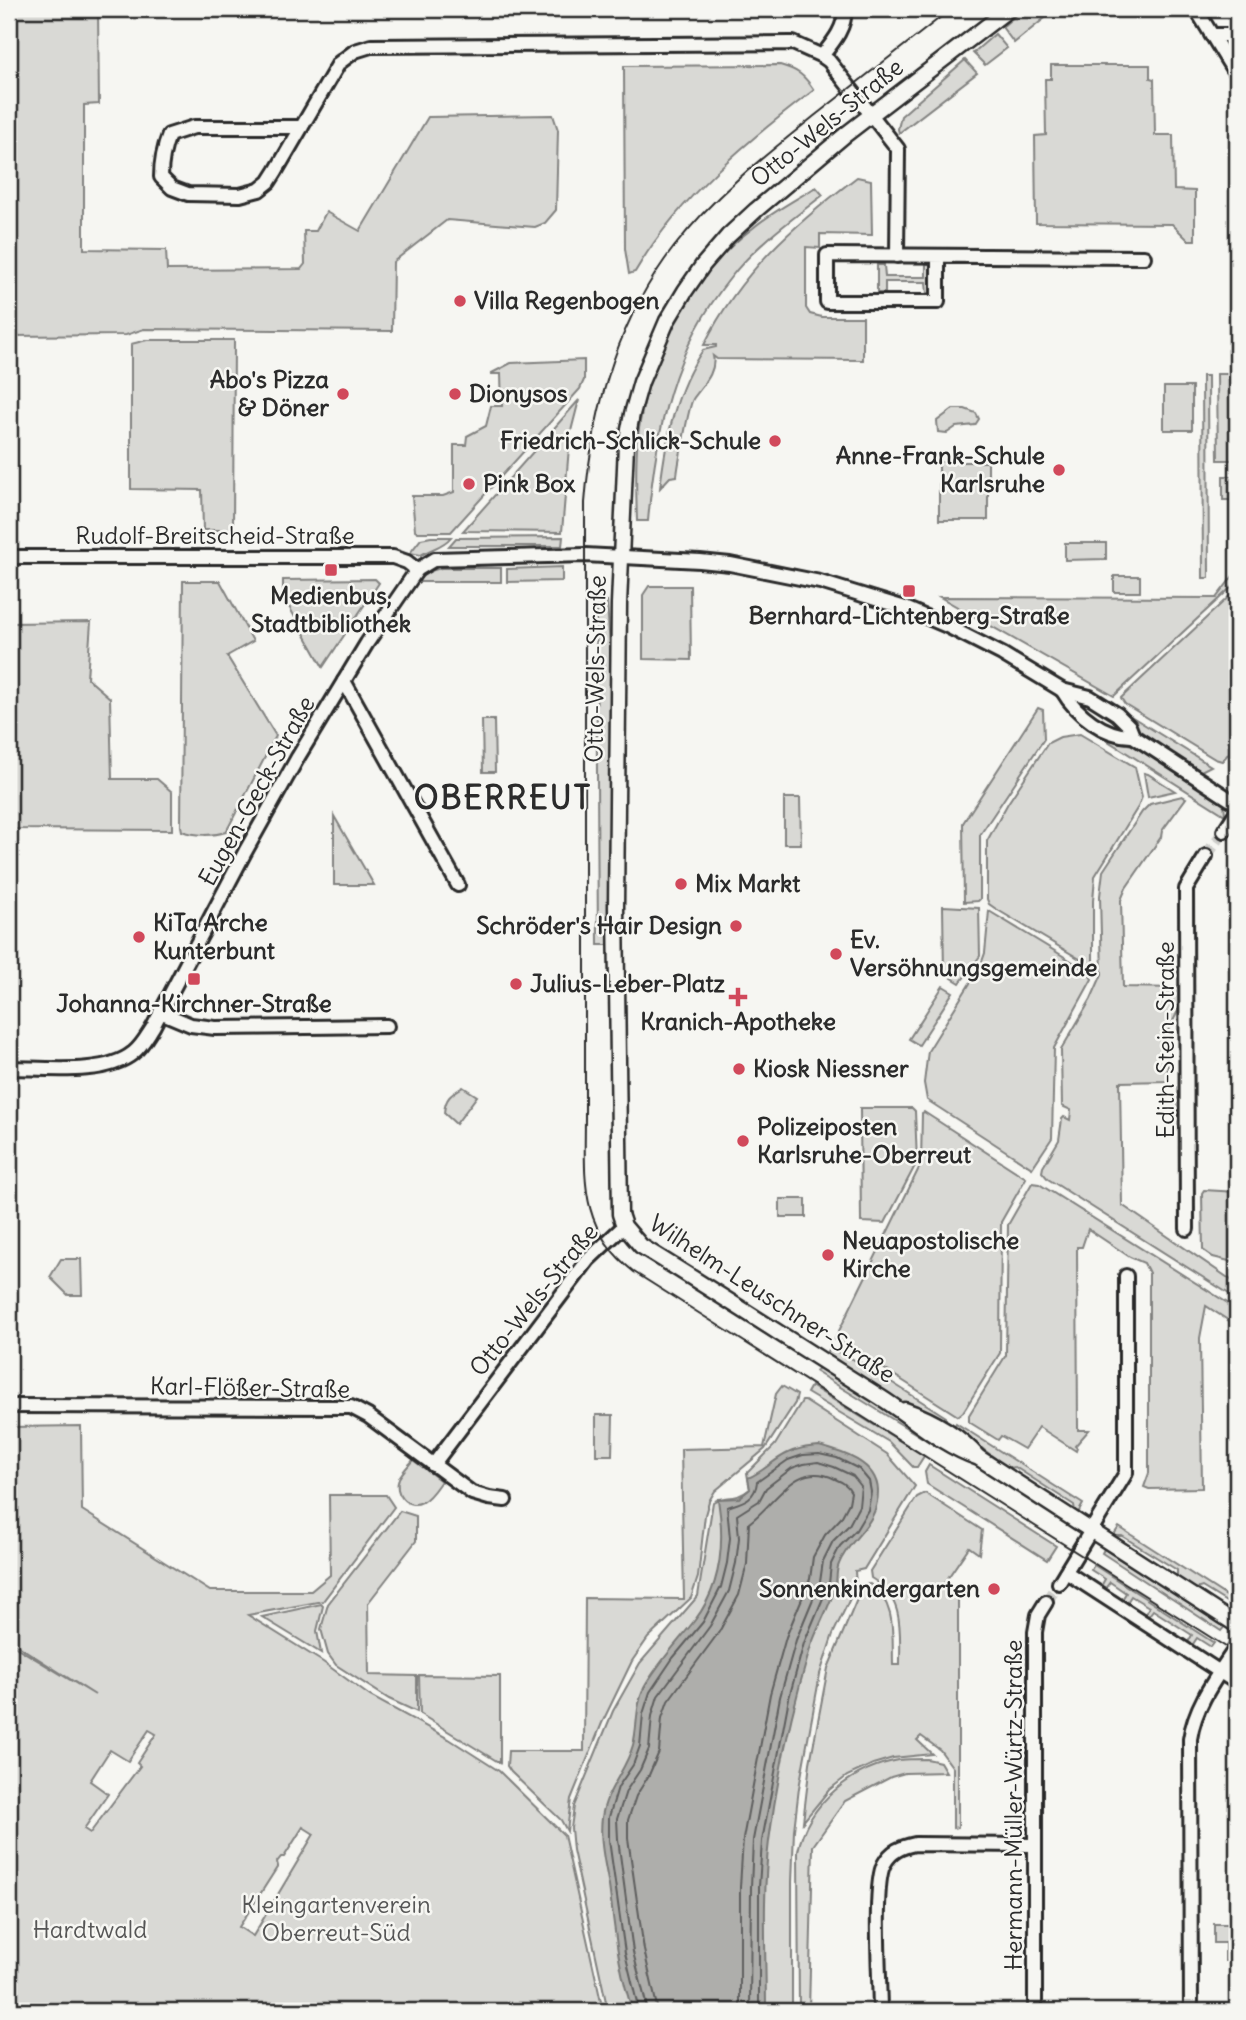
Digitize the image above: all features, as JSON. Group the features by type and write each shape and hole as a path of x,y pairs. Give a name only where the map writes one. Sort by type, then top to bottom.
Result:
{"street":[{"path":"822,56 842,28 845,9"},
{"name":"Otto-Wels-Straße","path":"433,1465 588,1260 624,1226 618,1202 616,1015 616,751 621,557 624,472 632,414 649,362 667,321 703,265 728,236 788,182 1009,9"},
{"path":"1196,9 1237,72"},
{"path":"1211,35 1237,35"},
{"path":"302,127 181,129 169,135 161,156 161,177 179,192 250,194 268,182 302,127 339,63 355,51 372,46 777,42 802,45 822,56 835,68 898,149 897,256"},
{"path":"938,256 939,302 827,302 827,256 938,256 1144,257"},
{"name":"Eugen-Geck-Straße","path":"9,1068 93,1068 112,1065 132,1055 139,1047 263,819 344,681 417,570 435,559 563,555 621,557"},
{"name":"Rudolf-Breitscheid-Straße","path":"9,557 393,557 407,562 417,570"},
{"path":"621,557 730,564 820,582 863,594 947,626 1002,654 1062,690 1090,697 1117,714 1129,726 1133,736"},
{"path":"344,681 458,885"},
{"path":"1062,690 1078,711 1097,724 1123,736 1133,736 1237,804"},
{"path":"1224,831 1237,811"},
{"name":"Edith-Stein-Straße","path":"1187,1229 1186,889 1206,856"},
{"path":"160,1012 191,1026 215,1028 387,1026"},
{"name":"Wilhelm-Leuschner-Straße","path":"624,1226 641,1246 897,1408 939,1439 961,1452 979,1458 1237,1625"},
{"path":"1126,1276 1127,1468 1122,1482 1062,1577 1237,1683"},
{"name":"Karl-Flößer-Straße","path":"9,1406 345,1406 368,1416 472,1493 505,1500"},
{"name":"Hermann-Müller-Würtz-Straße","path":"1035,2011 1035,1632 1038,1615 1046,1602"},
{"path":"1191,2011 1190,1739 1193,1720 1237,1646"},
{"path":"880,2011 879,1879 889,1856 904,1846 915,1844 1035,1845"}],"green space":[{"path":"9,9 98,9 99,104 84,105 84,249 166,250 167,270 301,269 305,264 304,231 316,231 326,212 360,231 428,117 553,115 558,130 556,210 545,223 535,227 447,220 393,262 392,331 144,329 126,335 9,336"},
{"path":"1023,9 1056,9 1014,43 1002,27"},
{"path":"995,34 1007,48 985,65 973,53"},
{"path":"965,60 977,73 899,133 901,116"},
{"path":"780,65 800,74 814,90 739,150 716,172 672,220 635,272 629,274 625,249 624,66"},
{"path":"1051,65 1150,65 1150,78 1154,79 1155,135 1173,135 1174,190 1195,191 1195,240 1188,240 1172,224 1036,223 1035,136 1046,135 1045,79 1051,79"},
{"path":"857,177 871,180 872,235 820,234 820,248 806,247 806,308 810,314 822,317 863,317 863,360 717,359 713,356 711,374 691,404 677,476 670,477 660,488 673,416 693,365 703,350 716,347 704,345 718,319 770,252 812,213"},
{"path":"816,187 823,195 751,254 731,277 694,333 670,392 662,423 648,521 637,521 636,456 643,406 662,348 676,320 710,269 731,247 768,217"},
{"path":"926,264 933,264 934,294 927,294 926,282 885,282 885,293 877,293 877,265 884,265 885,277 926,277"},
{"path":"147,340 234,340 233,530 203,530 202,490 131,489 131,344"},
{"path":"584,360 584,380 580,389 451,532 415,530 412,496 443,496 454,492 454,445 466,445 467,436 486,426 491,406 502,406 501,374 490,374 511,363"},
{"path":"1217,374 1237,374 1237,460 1218,460"},
{"path":"1202,376 1208,376 1209,578 1203,578"},
{"path":"1164,387 1192,387 1192,430 1164,430"},
{"path":"579,400 570,435 562,532 463,531"},
{"path":"953,409 976,413 979,419 975,425 956,427 947,433 938,432 937,421"},
{"path":"939,462 988,462 988,520 939,520"},
{"path":"1223,476 1237,476 1237,500 1223,500"},
{"path":"451,537 421,555 410,553 421,539"},
{"path":"563,537 562,546 449,546 456,538"},
{"path":"1065,543 1106,543 1106,559 1065,560"},
{"path":"562,567 562,581 507,582 507,569"},
{"path":"441,568 501,568 501,582 416,582 427,572"},
{"path":"1237,571 1237,582 1114,696 940,597 1216,598"},
{"path":"1114,576 1140,576 1140,592 1114,592"},
{"path":"375,579 379,583 323,667 283,596 283,580"},
{"path":"183,581 220,581 253,641 227,656 276,736 226,832 215,834 187,833 182,831 181,826"},
{"path":"649,586 690,586 691,660 643,659 643,595"},
{"path":"1237,589 1237,744 1222,761 1125,704 1121,698"},
{"path":"607,601 611,665 610,945 598,945 596,602"},
{"path":"91,622 87,678 110,698 112,779 157,779 172,792 172,830 9,829 9,623"},
{"path":"1113,705 1211,766 1201,771 1142,735 1129,718"},
{"path":"1038,708 1043,710 1044,739 980,835 980,899 964,902 963,823"},
{"path":"482,720 494,720 495,772 483,772"},
{"path":"1098,731 1116,742 1133,745 1224,802 1225,815 1097,734"},
{"path":"1080,734 1135,767 1142,797 1095,876 1093,963 1090,965 996,909 987,899 987,841 1008,803 1048,743 1060,737"},
{"path":"1144,773 1148,774 1175,791 1148,797"},
{"path":"1182,796 1186,798 1162,831 1161,837 1126,888 1121,900 1123,987 1178,988 1178,1011 1167,1033 1168,1081 1120,1082 1122,1205 1237,1284 1237,1299 1048,1179 1042,1172 1059,1140 1062,1119 1064,1117 1070,1120 1071,1110 1062,1106 1061,1050 1091,999 1102,974 1100,896 1103,871 1150,804"},
{"path":"784,798 800,798 801,844 784,844"},
{"path":"334,816 374,885 334,885"},
{"path":"943,906 979,908 980,956 960,983 944,973"},
{"path":"989,911 1086,970 1092,979 1054,1048 1052,1138 1032,1168 927,1100 924,1083 928,1051 980,967 985,953"},
{"path":"943,986 953,992 919,1045 909,1039"},
{"path":"463,1087 477,1096 456,1124 444,1113 449,1097"},
{"path":"860,1108 912,1108 915,1111 917,1162 885,1223 861,1222"},
{"path":"924,1112 1026,1178 1001,1222 1000,1353 958,1416 835,1339 921,1164"},
{"path":"1032,1183 1039,1184 1237,1309 1237,1326 1206,1306 1200,1338 1202,1488 1144,1487 1149,1473 1149,1273 1144,1263 1130,1257 1088,1229 1082,1247 1077,1247 1078,1430 1089,1430 1075,1446 1076,1451 1039,1427 1024,1449 1001,1436 998,1440 969,1422 969,1415 1006,1355 1008,1225"},
{"path":"1204,1190 1237,1192 1237,1263 1213,1257 1203,1250"},
{"path":"780,1199 806,1199 806,1217 780,1217"},
{"path":"61,1259 81,1259 82,1295 68,1295 50,1277"},
{"path":"830,1348 863,1364 946,1417 946,1420 944,1423 905,1404 826,1355"},
{"path":"819,1367 934,1439 931,1443 816,1372"},
{"path":"782,1386 797,1395 795,1403 765,1449 715,1491 709,1501 698,1577 691,1598 648,1638 632,1661 602,1723 571,1799 567,1831 561,1820 511,1772 507,1766 508,1751 584,1751 585,1598 684,1599 681,1449 764,1447 776,1394"},
{"path":"811,1386 924,1456 917,1467 913,1467 889,1442 807,1393"},
{"path":"802,1401 887,1454 915,1486 864,1569 855,1571 856,1586 833,1634 820,1674 794,1830 792,2011 608,2011 573,1850 571,1828 574,1806 613,1711 640,1663 698,1596 713,1502 750,1489 747,1473 775,1445"},
{"path":"596,1415 613,1415 612,1455 596,1455"},
{"path":"956,1423 1083,1504 1078,1513 1074,1505 1015,1467 1008,1468 954,1427"},
{"path":"81,1426 82,1510 210,1591 311,1591 330,1575 329,1495 386,1495 394,1507 323,1601 248,1615 323,1662 370,1696 449,1739 499,1771 564,1835 603,2011 9,2011 9,1643 95,1695 9,1640 9,1427","holes":["149,1730 156,1734 137,1763 140,1766 90,1833 84,1829 108,1794 90,1781 110,1750 128,1761","303,1827 314,1834 253,1936 239,1927 278,1866 277,1862 284,1857"]},
{"path":"413,1460 441,1481 428,1498 416,1504 403,1499 398,1489 399,1478"},
{"path":"929,1465 1056,1546 1047,1560 927,1484 925,1472"},
{"path":"925,1493 982,1530 979,1554 969,1547 943,1585 958,1595 958,1827 953,1828 953,1768 940,1750 921,1736 917,1740 932,1754 893,1758 847,1776 829,1790 803,1822 810,1763 828,1668 863,1585 870,1584 885,1600 891,1620 893,1665 900,1665 900,1628 895,1605 882,1586 871,1578 870,1571 917,1497"},
{"path":"400,1511 416,1516 416,1541 368,1603 369,1675 417,1676 417,1712 389,1699 336,1665 328,1654 321,1629 328,1604"},
{"path":"1119,1527 1237,1603 1234,1613 1230,1611 1231,1605 1202,1587 1196,1589 1177,1577 1177,1570 1122,1536 1113,1536"},
{"path":"1104,1549 1225,1626 1221,1631 1102,1553"},
{"path":"1094,1565 1214,1643 1211,1647 1197,1638 1191,1647 1187,1644 1192,1635 1153,1610 1147,1618 1144,1616 1149,1607 1131,1596 1126,1604 1121,1601 1126,1593 1110,1582 1104,1590 1100,1588 1105,1579 1091,1570"},
{"path":"321,1604 323,1606 317,1631 321,1653 262,1617"},
{"path":"419,1675 500,1676 500,1763 420,1714"},
{"path":"927,1759 940,1762 946,1772 905,1773 891,1777 845,1801 813,1846 809,2011 799,2011 798,1851 811,1818 835,1790 865,1771 899,1760"},
{"path":"1214,1924 1237,1924 1237,1961 1225,1961 1225,1943 1214,1943"}],"water":[{"path":"819,1446 848,1455 865,1466 876,1481 877,1503 869,1523 844,1554 838,1566 836,1585 810,1649 786,1744 772,1817 767,1862 766,2011 633,2011 620,1965 603,1852 601,1826 604,1808 633,1745 639,1702 644,1688 695,1620 711,1592 721,1547 718,1499 739,1498 750,1489 748,1478 790,1452"}],"tunnel":[{"path":"1206,856 1224,831"},
{"path":"1046,1602 1059,1583"}],"tram line":[{"path":"951,9 776,147 706,210 654,275 637,305 611,368 594,435 585,503 585,1160 588,1201 603,1238 634,1272 1237,1654"}],"place":[{"name":"Villa Regenbogen","path":"460,301"},
{"name":"Abo's Pizza & Döner","path":"343,394"},
{"name":"Dionysos","path":"455,394"},
{"name":"Friedrich-Schlick-Schule","path":"775,441"},
{"name":"Anne-Frank-Schule Karlsruhe","path":"1059,470"},
{"name":"Pink Box","path":"469,484"},
{"name":"Medienbus, Stadtbibliothek","path":"331,570"},
{"name":"Bernhard-Lichtenberg-Straße","path":"909,591"},
{"name":"Mix Markt","path":"681,884"},
{"name":"Schröder's Hair Design","path":"736,926"},
{"name":"KiTa Arche Kunterbunt","path":"139,937"},
{"name":"Ev. Versöhnungsgemeinde","path":"836,954"},
{"name":"Johanna-Kirchner-Straße","path":"194,979"},
{"name":"Julius-Leber-Platz","path":"516,984"},
{"name":"Kranich-Apotheke","path":"738,997"},
{"name":"Kiosk Niessner","path":"739,1069"},
{"name":"Polizeiposten Karlsruhe-Oberreut","path":"743,1141"},
{"name":"Neuapostolische Kirche","path":"828,1255"},
{"name":"Sonnenkindergarten","path":"994,1589"}],"district":[{"name":"OBERREUT","path":"503,798"}],"park label":[{"name":"Kleingartenverein Oberreut-Süd","path":"336,1919"},
{"name":"Hardtwald","path":"90,1930"}]}
